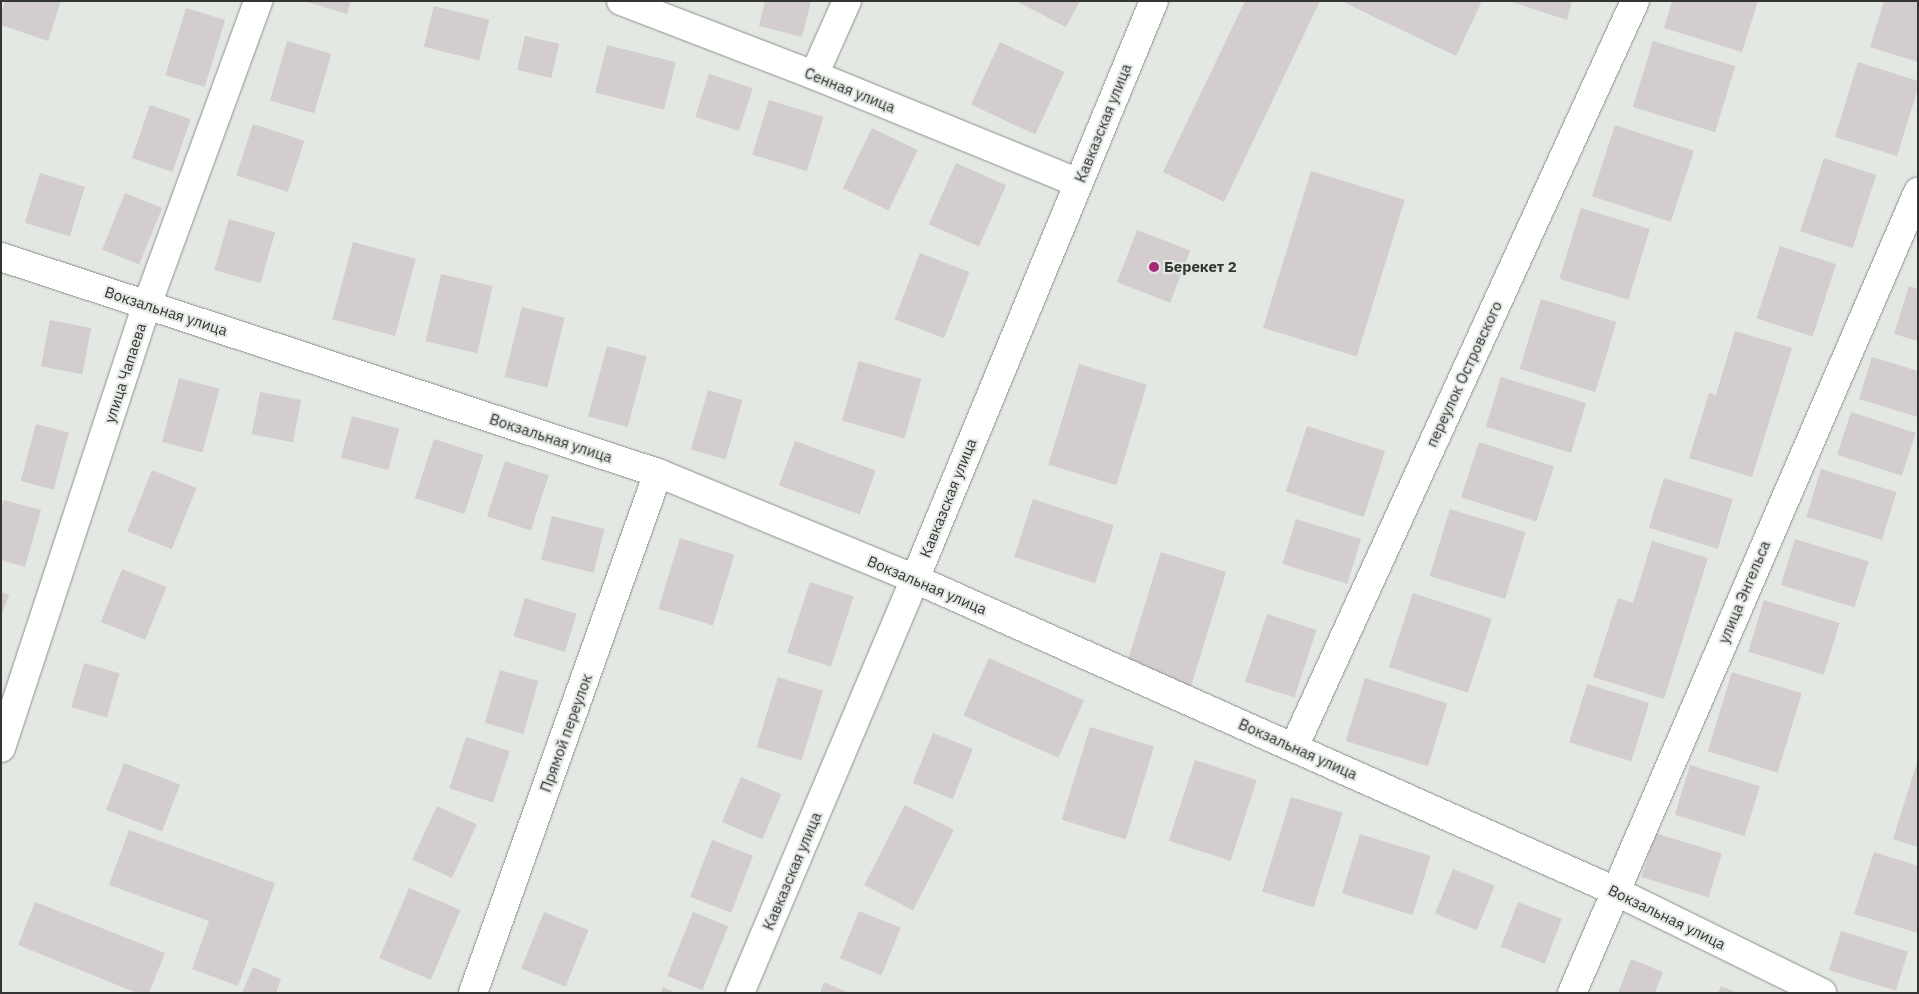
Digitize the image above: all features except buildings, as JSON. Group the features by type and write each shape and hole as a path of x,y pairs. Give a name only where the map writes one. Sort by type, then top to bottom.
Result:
{"street":[{"name":"улица Чапаева","path":"1,748 148,305 258,1"},
{"name":"Сенная улица","path":"621,1 814,75 1078,183"},
{"path":"814,75 847,1"},
{"name":"Кавказская улица","path":"740,993 915,579 1154,1"},
{"name":"переулок Островского","path":"1294,748 1635,1"},
{"name":"улица Энгельса","path":"1572,993 1918,192"},
{"name":"Вокзальная улица","path":"1,257 658,473 915,579 1615,891 1822,993"},
{"name":"Прямой переулок","path":"473,993 658,473"}],"place":[{"name":"Берекет 2","path":"1154,267"}]}
